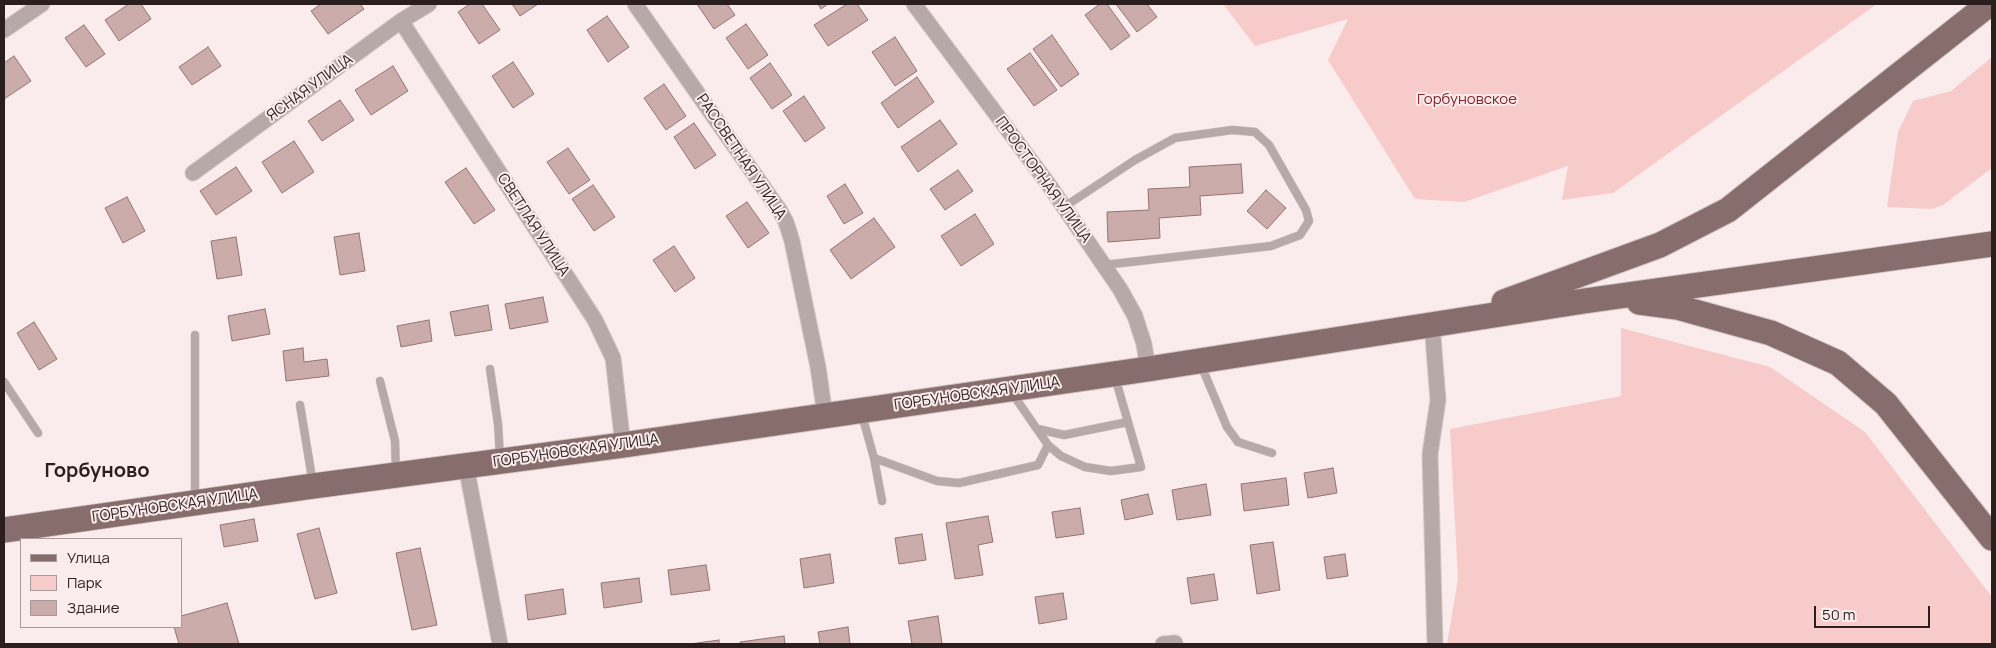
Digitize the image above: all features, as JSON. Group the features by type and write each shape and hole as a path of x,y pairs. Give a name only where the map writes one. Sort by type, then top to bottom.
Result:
{"main road":[{"path":"1456,320 1660,245 1728,210 1989,4"},
{"path":"1456,320 1992,244"},
{"path":"1584,301 1640,302 1676,307 1771,333 1838,363 1886,404 1992,538"},
{"name":"ГОРБУНОВСКАЯ УЛИЦА","path":"4,530 861,411 1148,369 1456,320"}],"street":[{"path":"4,30 42,4"},
{"name":"ЯСНАЯ УЛИЦА","path":"193,172 401,21 429,4"},
{"name":"РАССВЕТНАЯ УЛИЦА","path":"635,4 786,222 792,241 818,367 825,415"},
{"name":"ПРОСТОРНАЯ УЛИЦА","path":"914,4 1064,207 1120,289 1135,316 1144,344 1148,369"},
{"name":"СВЕТЛАЯ УЛИЦА","path":"401,21 596,320 613,358 623,445"},
{"path":"1432,324 1438,400 1430,454 1435,644"},
{"path":"466,466 500,644"}],"lane":[{"path":"1064,207 1135,160 1175,138 1232,130 1255,132 1269,145 1306,210 1310,221 1300,235 1271,246 1104,265"},
{"path":"195,335 195,503"},
{"path":"1200,361 1227,427 1238,442 1272,453"},
{"path":"490,369 498,424 500,461"},
{"path":"1010,389 1048,445 1061,456 1084,467 1111,471 1140,467 1114,374"},
{"path":"380,381 394,441 397,475"},
{"path":"4,382 38,433"},
{"path":"300,405 313,486"},
{"path":"861,411 874,458 882,501"},
{"path":"1038,429 1064,435 1128,422"},
{"path":"874,458 938,482 959,484 1038,464 1048,445"}],"green space":[{"name":"Горбуновское","path":"1223,4 1877,4 1613,193 1562,200 1568,166 1464,202 1415,199 1328,60 1348,19 1255,46"},
{"path":"1992,57 1992,168 1943,205 1932,209 1887,207 1898,132 1913,101 1951,91"},
{"path":"1621,328 1770,367 1865,432 1992,597 1992,644 1447,644 1458,579 1450,429 1621,396"}],"building":[{"path":"129,4 141,4 151,19 119,41 105,20"},
{"path":"321,4 360,4 364,9 328,34 311,11"},
{"path":"470,4 482,4 500,30 479,44 458,12"},
{"path":"512,4 538,4 520,16"},
{"path":"697,4 727,4 735,15 714,29"},
{"path":"818,4 828,4 821,9"},
{"path":"847,4 857,4 868,20 828,46 814,25"},
{"path":"1100,4 1107,4 1130,36 1111,50 1085,15"},
{"path":"1116,4 1147,4 1157,17 1137,32"},
{"path":"607,16 629,47 608,62 587,30"},
{"path":"746,24 768,55 748,69 726,38"},
{"path":"84,25 105,54 86,67 65,38"},
{"path":"1052,35 1079,74 1061,87 1033,49"},
{"path":"895,37 917,71 895,86 872,52"},
{"path":"208,47 221,66 192,85 179,67"},
{"path":"1030,53 1057,90 1034,106 1007,69"},
{"path":"14,56 31,81 4,99 4,63"},
{"path":"513,62 534,94 513,108 492,76"},
{"path":"770,63 792,95 772,109 750,78"},
{"path":"393,66 408,91 371,115 355,90"},
{"path":"917,77 934,102 898,128 881,103"},
{"path":"664,84 686,116 666,130 644,98"},
{"path":"804,96 825,128 805,142 783,111"},
{"path":"340,100 354,120 322,141 308,121"},
{"path":"940,120 957,144 918,172 901,147"},
{"path":"694,123 716,155 695,169 674,137"},
{"path":"294,141 314,172 282,193 262,162"},
{"path":"568,148 590,180 569,194 547,162"},
{"path":"1241,164 1243,193 1200,196 1201,215 1159,218 1160,238 1108,242 1107,212 1149,210 1148,189 1190,187 1189,167"},
{"path":"236,167 252,191 216,215 200,191"},
{"path":"466,168 495,210 474,224 445,182"},
{"path":"958,170 973,191 945,210 930,189"},
{"path":"845,184 863,213 844,224 827,196"},
{"path":"593,185 615,217 594,231 572,199"},
{"path":"1266,190 1286,208 1267,229 1247,211"},
{"path":"127,197 145,231 123,243 105,208"},
{"path":"747,202 769,233 748,248 726,216"},
{"path":"975,214 994,244 961,266 941,236"},
{"path":"874,218 895,247 851,279 830,250"},
{"path":"359,233 365,271 340,275 334,237"},
{"path":"236,237 242,275 217,279 211,241"},
{"path":"674,246 695,278 675,292 653,260"},
{"path":"543,297 548,322 510,329 505,304"},
{"path":"488,305 492,330 455,336 450,312"},
{"path":"265,309 270,334 232,341 228,316"},
{"path":"429,320 432,341 401,347 397,326"},
{"path":"34,322 57,359 39,370 17,333"},
{"path":"303,348 304,362 327,359 329,376 286,381 283,351"},
{"path":"1333,468 1337,493 1308,498 1304,473"},
{"path":"1286,478 1289,505 1244,511 1241,484"},
{"path":"1206,484 1211,515 1177,520 1172,490"},
{"path":"1148,494 1153,514 1125,520 1121,500"},
{"path":"1080,508 1084,534 1056,538 1052,512"},
{"path":"988,516 993,542 978,545 983,575 955,579 946,523"},
{"path":"254,519 258,541 224,547 220,525"},
{"path":"319,528 337,593 315,599 297,534"},
{"path":"922,534 926,560 899,564 895,538"},
{"path":"1273,542 1280,590 1257,594 1250,545"},
{"path":"420,548 437,625 412,630 396,553"},
{"path":"830,554 834,583 804,588 800,559"},
{"path":"1345,554 1348,576 1327,579 1324,557"},
{"path":"706,565 710,590 671,595 668,570"},
{"path":"1214,574 1218,600 1191,604 1187,578"},
{"path":"639,578 642,602 604,608 601,583"},
{"path":"563,589 566,614 528,620 525,595"},
{"path":"1063,593 1067,619 1039,624 1035,597"},
{"path":"227,603 239,644 179,644 174,628 182,628 182,616"},
{"path":"938,616 942,644 912,644 908,621"},
{"path":"848,627 850,644 820,644 818,632"},
{"path":"784,636 785,644 740,644 740,642"},
{"path":"719,640 719,644 690,644"}],"district":[{"name":"Горбуново","path":"97,471"}]}
